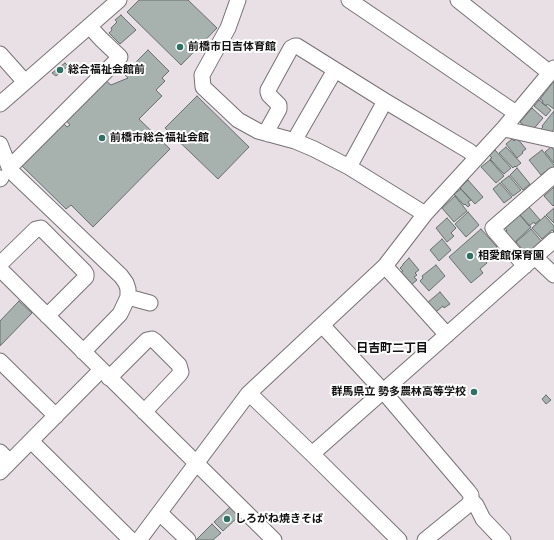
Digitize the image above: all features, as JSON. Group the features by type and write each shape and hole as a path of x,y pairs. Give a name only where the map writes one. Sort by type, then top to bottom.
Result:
{"street":[{"path":"0,104 119,0"},
{"path":"238,0 228,28 202,75 203,87 238,120 258,131 295,141 314,149 349,167 425,214"},
{"path":"349,0 516,113"},
{"path":"139,540 248,394 386,266 425,214 504,128 552,70 458,0"},
{"path":"3,175 120,57 89,26"},
{"path":"268,134 269,127 279,109 279,105 269,95 268,90 291,48 295,46 300,47 385,102 469,151 476,157"},
{"path":"0,54 25,82"},
{"path":"295,141 335,70"},
{"path":"349,167 385,102"},
{"path":"504,128 554,140"},
{"path":"0,144 3,175"},
{"path":"3,175 12,172 122,276 126,283 128,297 120,314 83,352"},
{"path":"554,174 493,228 530,261 554,275"},
{"path":"0,264 36,229 40,228 84,271 86,274 84,280 47,316"},
{"path":"312,454 554,240"},
{"path":"386,266 447,335"},
{"path":"0,269 274,540"},
{"path":"128,297 150,303"},
{"path":"322,325 383,391 471,495 471,500 468,505 427,539"},
{"path":"3,462 30,441 56,416 146,340 152,339 155,340 179,365 181,372 180,375 144,412"},
{"path":"0,361 56,416"},
{"path":"248,394 312,454 399,540"},
{"path":"30,441 131,540"},
{"path":"471,500 476,505 483,519 503,540"},
{"path":"159,513 188,540"}],"building":[{"name":"前橋市日吉体育館","path":"139,0 188,0 217,28 181,65 127,12"},
{"path":"121,15 136,30 120,44 109,33 112,30 111,28 117,22 115,20"},
{"name":"前橋市総合福祉会館","path":"148,50 169,71 162,78 165,81 156,90 162,96 139,119 170,149 93,227 71,205 66,209 20,164 62,122 67,127 70,125 65,119 104,79 111,85 128,78 124,74"},
{"path":"65,63 68,66 56,76 52,73"},
{"path":"554,81 554,109 547,104 546,106 540,99"},
{"path":"197,96 249,147 218,179 165,128"},
{"path":"539,100 551,110 546,116 534,106"},
{"path":"532,108 543,118 531,132 520,122"},
{"path":"554,111 554,129 549,135 541,129"},
{"path":"517,138 526,149 517,158 506,144 512,139 514,141"},
{"path":"506,147 521,163 516,167 515,166 513,168 499,153"},
{"path":"551,147 554,150 554,163 545,152"},
{"path":"495,150 511,168 504,174 490,159 492,158 489,155"},
{"path":"542,150 554,165 554,168 551,171 549,169 541,175 529,160"},
{"path":"490,160 504,176 496,183 481,167"},
{"path":"517,168 530,184 523,190 510,175"},
{"path":"509,176 521,190 513,196 501,182"},
{"path":"468,180 483,197 475,204 460,188"},
{"path":"500,183 512,197 504,203 493,189"},
{"path":"554,187 554,205 553,206 544,196"},
{"path":"461,189 471,200 468,202 470,205 468,207 465,204 464,205 454,194"},
{"path":"455,196 467,211 454,222 442,208"},
{"path":"529,207 540,220 529,226 520,215"},
{"path":"554,208 554,223 546,215"},
{"path":"468,212 479,225 466,237 455,224"},
{"path":"520,215 531,227 512,245 503,235 507,232 505,228"},
{"path":"545,216 554,226 554,231 552,230 542,239 532,228"},
{"path":"447,218 456,228 451,233 454,236 447,242 436,228"},
{"path":"481,229 497,247 484,259 487,263 480,269 483,273 471,283 449,257"},
{"path":"531,229 543,243 528,256 516,242"},
{"path":"442,239 451,250 439,261 430,250"},
{"path":"409,258 419,270 415,273 417,275 414,277 417,280 411,285 400,273 403,271 400,268"},
{"path":"436,265 445,276 429,291 420,281 423,278 422,276"},
{"path":"440,292 450,304 444,308 443,306 437,311 434,311 427,303"},
{"path":"19,301 32,313 0,346 0,321"},
{"path":"546,395 551,400 546,404 542,399"},
{"name":"しろがね焼きそば","path":"230,507 239,516 223,531 214,522"},
{"path":"212,524 221,533 213,540 196,540"}],"place":[{"name":"前橋市日吉体育館","path":"180,47"},
{"name":"総合福祉会館前","path":"60,70"},
{"name":"前橋市総合福祉会館","path":"102,138"},
{"name":"相愛館保育園","path":"470,256"},
{"name":"群馬県立 勢多農林高等学校","path":"474,392"},
{"name":"しろがね焼きそば","path":"227,519"}],"district":[{"name":"日吉町二丁目","path":"392,349"}]}
